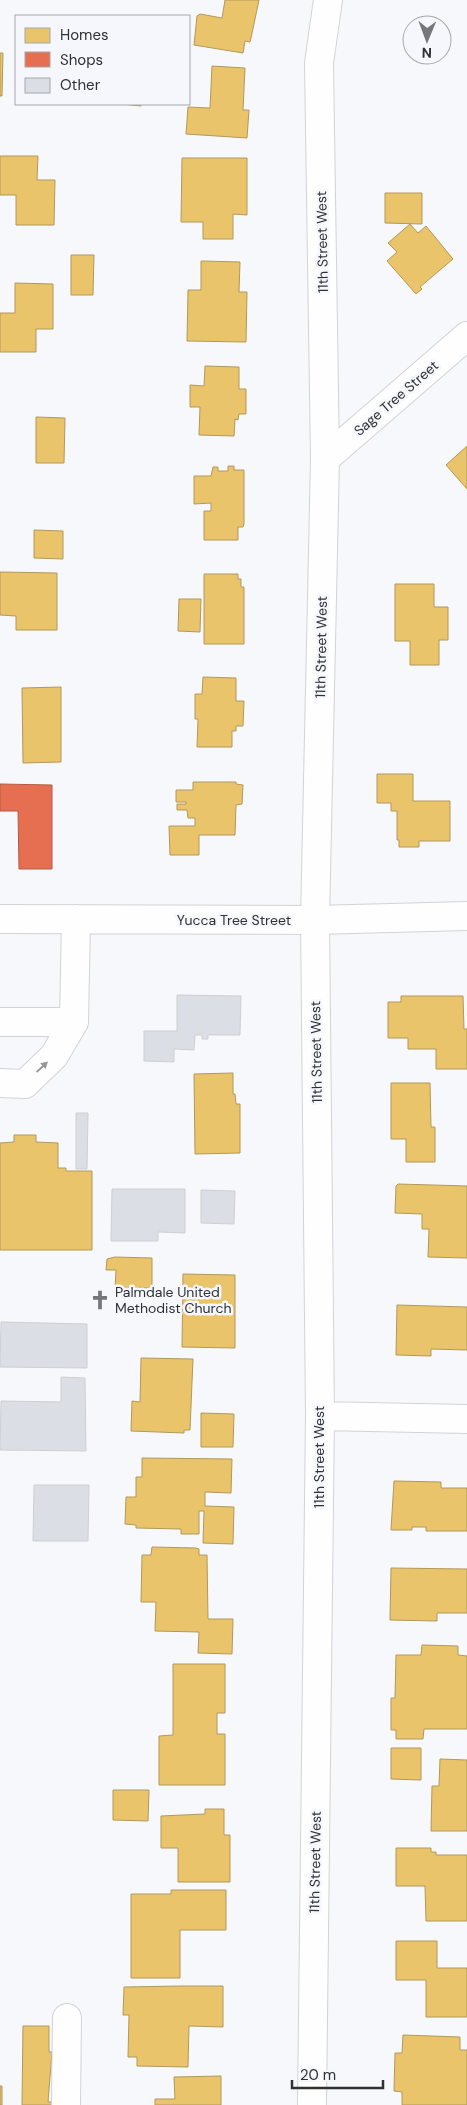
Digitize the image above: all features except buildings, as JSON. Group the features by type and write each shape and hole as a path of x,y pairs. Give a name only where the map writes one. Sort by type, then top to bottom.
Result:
{"street":[{"name":"11th Street West","path":"312,2105 320,1416 315,920 325,459 319,62 328,0"},
{"name":"Sage Tree Street","path":"325,459 467,336"},
{"name":"Yucca Tree Street","path":"0,919 315,920 467,916"},
{"path":"0,1083 25,1084 54,1056 74,1022 76,919"},
{"path":"0,1022 74,1022"},
{"path":"320,1416 467,1419"},
{"path":"66,2105 67,2018"}],"place":[{"name":"Palmdale United Methodist Church","path":"100,1300"}]}
